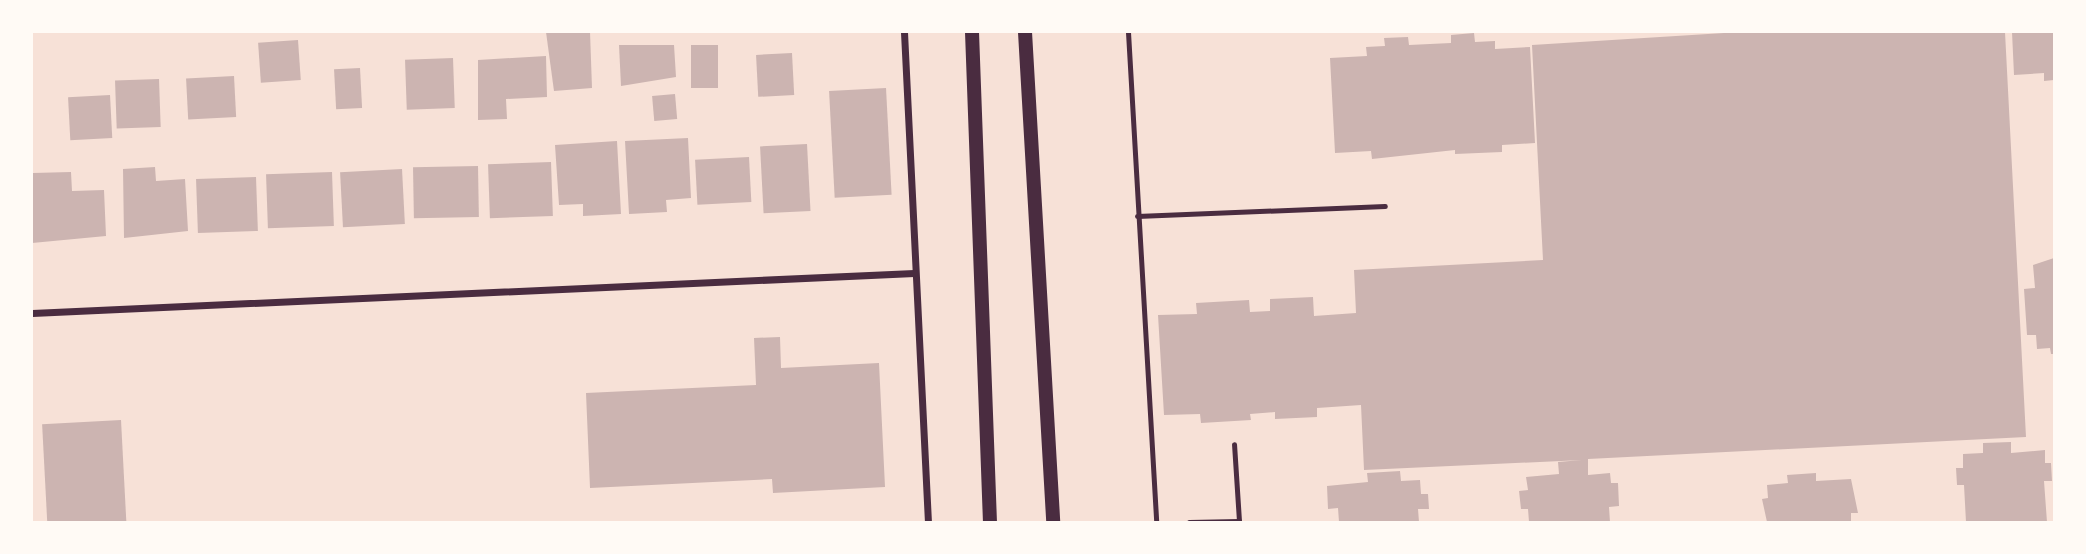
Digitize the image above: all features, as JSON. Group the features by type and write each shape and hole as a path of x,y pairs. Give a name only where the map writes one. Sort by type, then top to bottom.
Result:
{"main road":[{"path":"972,32 986,331 990,523"},
{"path":"1025,32 1053,523"}],"street":[{"path":"904,32 928,523"},
{"path":"32,313 914,273"}],"lane":[{"path":"1128,32 1156,523"},
{"path":"1137,216 1385,206"},
{"path":"1189,523 1239,521 1234,444"}],"building":[{"path":"546,32 590,32 592,88 554,91"},
{"path":"1740,32 2005,32 2026,437 1588,459 1588,475 1610,473 1611,483 1618,483 1619,506 1609,507 1610,522 1529,522 1528,509 1521,509 1519,491 1528,490 1526,477 1559,474 1558,462 1582,460 1364,470 1361,405 1317,408 1317,417 1275,419 1275,412 1250,414 1251,420 1201,423 1200,414 1164,415 1158,315 1197,314 1196,303 1249,300 1250,312 1270,311 1270,299 1313,297 1314,316 1356,313 1354,270 1543,260 1532,45"},
{"path":"2012,32 2054,32 2054,80 2044,81 2044,73 2014,75"},
{"path":"1474,33 1475,42 1495,41 1495,49 1530,47 1535,143 1502,145 1502,152 1455,154 1455,150 1372,159 1371,151 1335,153 1330,58 1367,56 1366,47 1385,46 1384,38 1408,37 1409,45 1451,43 1451,35"},
{"path":"298,40 301,80 261,83 258,43"},
{"path":"619,45 674,45 676,77 621,86"},
{"path":"691,45 718,45 718,88 691,88"},
{"path":"792,53 794,95 758,97 756,55"},
{"path":"546,56 547,97 506,99 507,119 478,120 478,60"},
{"path":"453,58 455,108 407,110 405,60"},
{"path":"360,68 362,108 336,109 334,69"},
{"path":"234,76 236,117 188,119 186,79"},
{"path":"159,79 161,127 117,129 115,81"},
{"path":"886,88 892,195 835,198 829,91"},
{"path":"675,94 677,119 654,121 652,96"},
{"path":"110,95 112,138 70,140 68,97"},
{"path":"688,138 691,198 666,200 667,212 629,214 625,141"},
{"path":"617,141 621,214 583,216 583,204 559,205 555,145"},
{"path":"807,144 811,211 764,213 760,146"},
{"path":"749,157 751,202 697,205 695,160"},
{"path":"551,162 553,216 490,218 488,164"},
{"path":"478,166 479,217 414,218 413,167"},
{"path":"155,167 156,181 185,179 188,231 124,238 123,169"},
{"path":"402,169 405,224 343,227 340,172"},
{"path":"71,172 72,191 104,190 106,236 32,243 33,173"},
{"path":"332,172 334,226 268,228 266,174"},
{"path":"256,177 258,231 198,233 196,179"},
{"path":"2054,258 2054,354 2051,354 2050,348 2037,349 2036,335 2027,335 2024,289 2035,288 2033,265"},
{"path":"780,337 781,368 879,363 885,487 773,493 772,479 590,488 586,393 756,385 754,338"},
{"path":"121,420 126,522 47,522 42,424"},
{"path":"2011,442 2011,453 2045,450 2045,463 2051,463 2052,481 2044,481 2047,522 1966,522 1964,485 1957,485 1956,468 1963,468 1963,454 1983,453 1983,443"},
{"path":"1400,471 1401,481 1420,480 1421,494 1428,494 1429,509 1418,509 1419,522 1339,522 1338,508 1328,509 1327,486 1368,482 1367,473"},
{"path":"1816,473 1816,481 1851,479 1858,513 1851,513 1851,522 1767,522 1762,499 1768,498 1767,485 1788,483 1787,475"}]}
